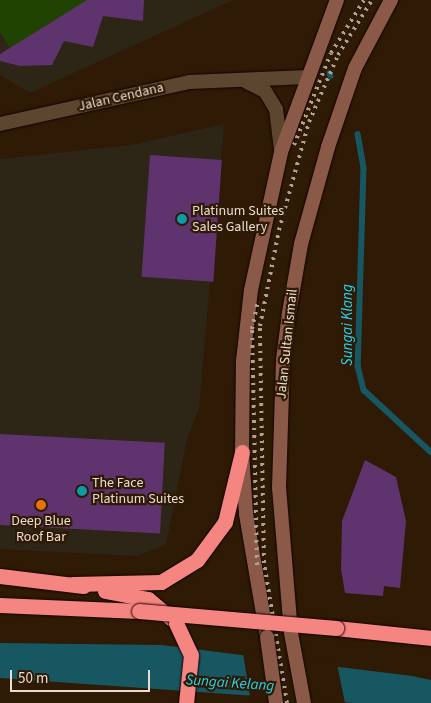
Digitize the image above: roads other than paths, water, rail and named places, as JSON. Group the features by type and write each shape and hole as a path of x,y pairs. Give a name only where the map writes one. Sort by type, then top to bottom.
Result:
{"highway":[{"path":"73,584 161,582 197,560 225,522 242,452"},
{"path":"0,576 73,584 148,599 176,624 191,655 186,703"},
{"path":"0,605 336,628 431,638"}],"main road":[{"path":"276,703 246,514 242,452 243,361 251,290 281,152 307,77 337,0"},
{"name":"Jalan Sultan Ismail","path":"304,703 291,634 279,488 282,377 289,313 301,244 326,154 355,68 390,0"}],"street":[{"name":"Jalan Cendana","path":"0,124 189,82 307,77"},
{"path":"244,80 265,91 276,109 281,152"}],"water":[{"name":"Sungai Kelang","path":"0,643 161,645 412,676 431,680 431,703 354,703 0,678"}],"waterway":[{"name":"Sungai Klang","path":"358,134 364,168 358,366 364,390 431,452"}],"railway":[{"path":"294,145 331,53 364,0"},
{"path":"287,703 264,563 260,326 279,230 309,122 338,55 372,0"},
{"path":"257,565 252,329 258,301"}],"place":[{"name":"Platinum Suites Sales Gallery","path":"182,219"},
{"name":"The Face Platinum Suites","path":"82,491"},
{"name":"Deep Blue Roof Bar","path":"41,505"}]}
